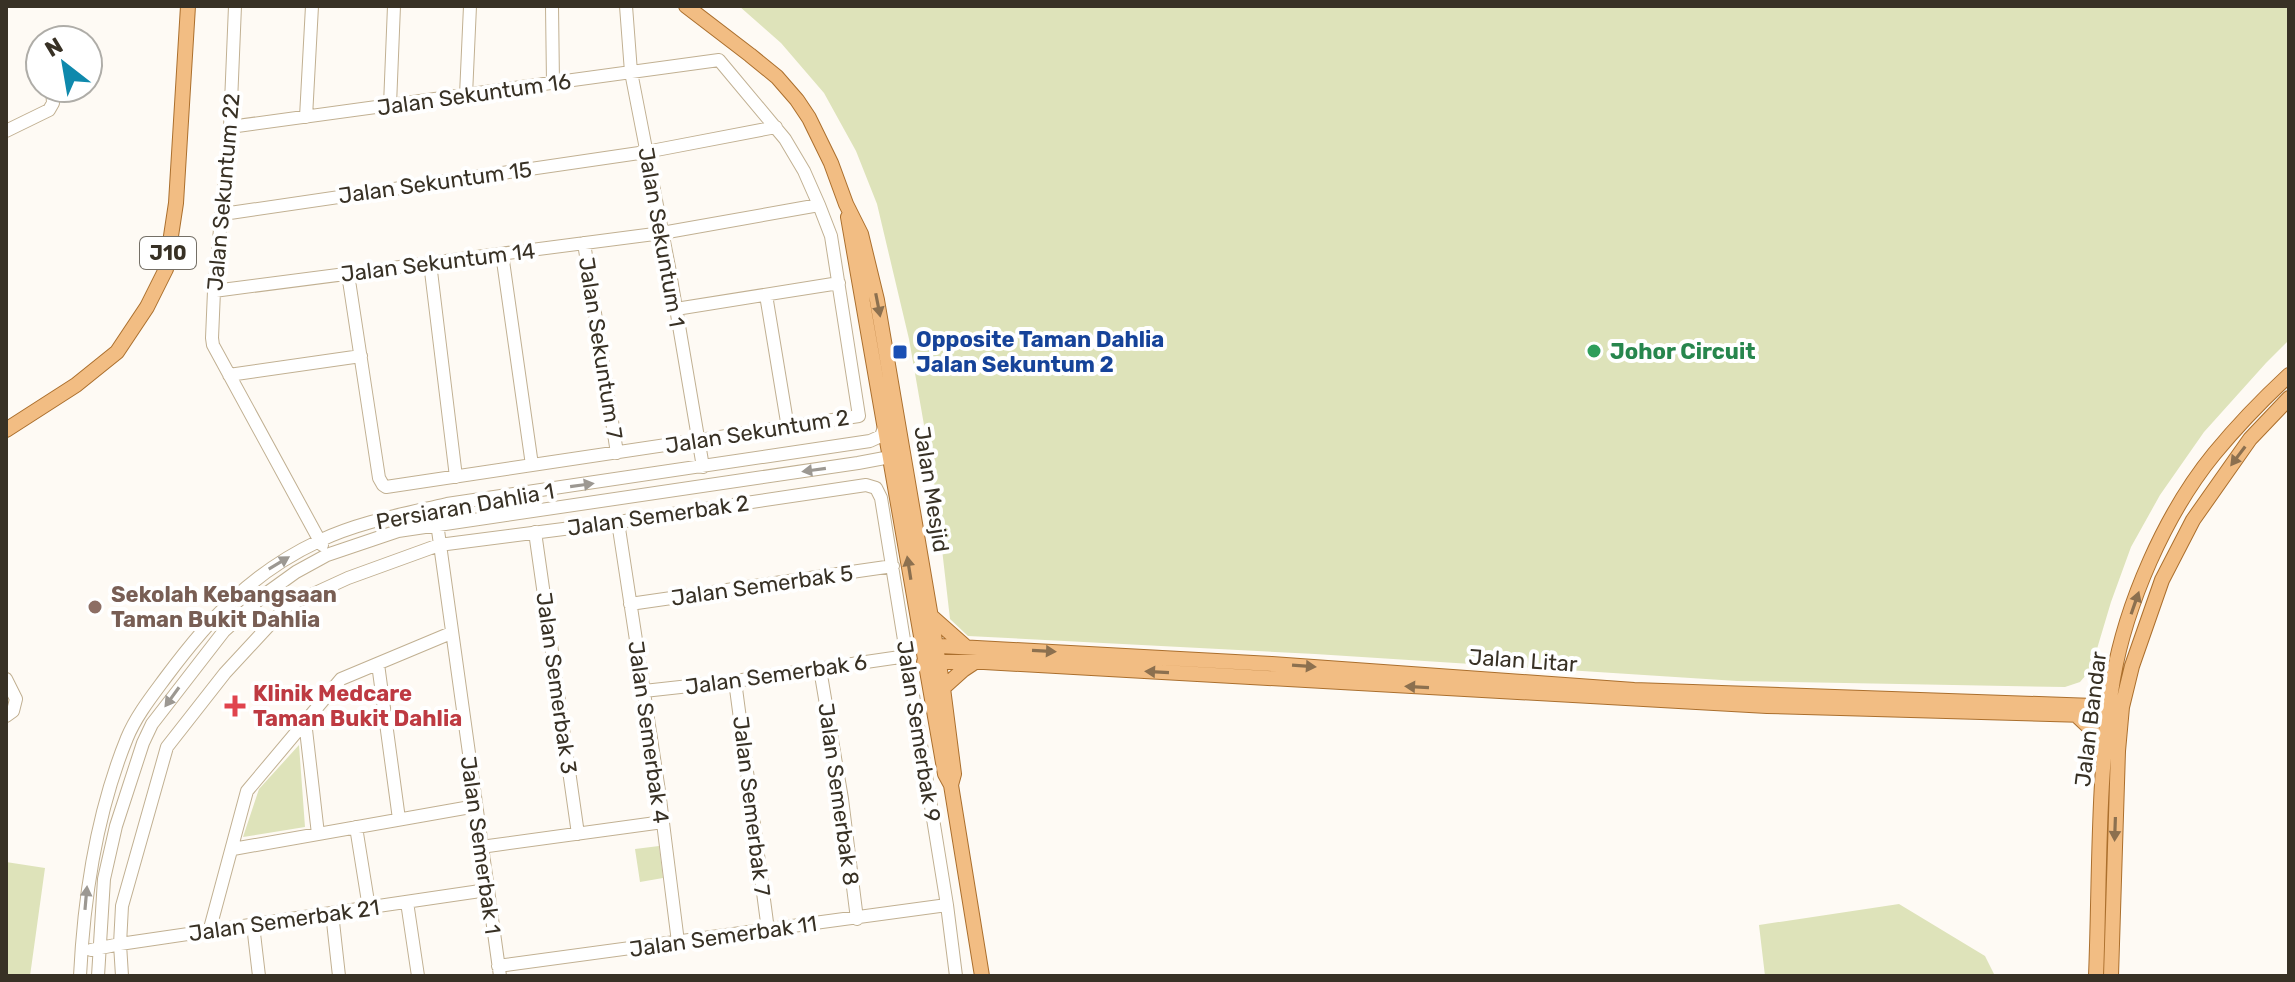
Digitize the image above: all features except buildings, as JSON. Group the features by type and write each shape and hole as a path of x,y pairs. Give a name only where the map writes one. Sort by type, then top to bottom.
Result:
{"main road":[{"name":"J10","path":"6,430 76,385 117,352 147,307 166,269 176,203 188,6"},
{"name":"Jalan Mesjid","path":"686,6 777,77 797,100 831,163 861,234 877,300 931,616 928,646"},
{"name":"Jalan Mesjid","path":"846,204 890,457 931,662 945,774 951,785 982,976"},
{"name":"Jalan Bandar","path":"2111,976 2118,751 2113,678 2127,626 2144,575 2175,512 2212,456 2289,375"},
{"name":"Jalan Bandar","path":"2096,976 2104,754 2115,711 2162,580 2193,520 2250,439 2289,398"},
{"path":"931,616 966,647"},
{"name":"Jalan Litar","path":"928,646 1288,665 1634,690 2115,711"},
{"name":"Jalan Mesjid","path":"931,662 943,688 954,774 951,785"},
{"name":"Jalan Litar","path":"931,662 1752,705 2006,714 2077,710"},
{"path":"943,688 976,662"},
{"path":"2104,754 2077,710 2099,694 2113,678"}],"street":[{"name":"Jalan Sekuntum 22","path":"235,6 230,127 212,338 327,555"},
{"path":"306,117 312,6"},
{"path":"390,105 394,6"},
{"path":"466,95 470,6"},
{"path":"552,6 553,83"},
{"name":"Jalan Sekuntum 1","path":"626,6 631,72 703,467"},
{"name":"Jalan Sekuntum 16","path":"230,127 719,60"},
{"name":"Jalan Sekuntum 2","path":"361,356 380,482 386,487 859,416 831,236 819,205 804,171 776,127 719,60"},
{"path":"6,131 49,110 52,104"},
{"name":"Jalan Sekuntum 15","path":"223,214 646,152 776,127"},
{"name":"Jalan Sekuntum 14","path":"214,291 662,233 819,205"},
{"name":"Jalan Sekuntum 7","path":"584,243 617,453"},
{"path":"502,254 532,465"},
{"path":"430,263 456,477"},
{"path":"229,375 361,356 348,274"},
{"path":"676,309 839,283"},
{"path":"766,295 787,422"},
{"name":"Persiaran Dahlia 1","path":"80,976 88,880 96,838 127,736 208,622 265,572 320,540 391,516 447,504 876,440 885,424"},
{"path":"855,443 866,452 858,463"},
{"path":"890,457 902,445"},
{"name":"Persiaran Dahlia 1","path":"98,976 104,879 116,826 152,724 224,631 264,595 296,572 327,555 398,531 437,523 890,457"},
{"name":"Jalan Semerbak 2","path":"122,976 122,906 167,747 225,673 287,606 348,578 439,545 866,485 876,488"},
{"name":"Jalan Semerbak 9","path":"876,488 881,498 893,566 956,976"},
{"name":"Jalan Semerbak 4","path":"618,522 678,942"},
{"name":"Jalan Semerbak 1","path":"437,523 499,971"},
{"name":"Jalan Semerbak 3","path":"535,532 578,834"},
{"name":"Jalan Semerbak 5","path":"630,604 893,566"},
{"path":"209,932 247,791 341,679 451,633"},
{"path":"191,644 225,673"},
{"name":"Jalan Semerbak 6","path":"644,691 907,656"},
{"path":"378,664 399,819"},
{"name":"Jalan Semerbak 8","path":"820,669 842,799 857,919"},
{"path":"6,679 16,699 13,711 6,716"},
{"name":"Jalan Semerbak 7","path":"735,681 768,930"},
{"path":"305,721 318,834"},
{"path":"233,849 476,806"},
{"path":"481,847 663,822"},
{"path":"356,827 369,908"},
{"name":"Jalan Semerbak 21","path":"81,952 487,890"},
{"path":"407,902 418,976"},
{"name":"Jalan Semerbak 11","path":"499,971 678,942 947,905"},
{"path":"332,913 339,976"},
{"path":"253,925 259,976"}],"green space":[{"name":"Johor Circuit","path":"739,6 2289,6 2289,340 2204,432 2160,495 2131,547 2091,669 2080,682 2065,687 1737,681 968,636 950,619 935,488 909,339 877,204 856,151 824,93 781,43"},
{"path":"299,745 305,827 243,837 259,789"},
{"path":"659,846 663,878 640,882 635,849"},
{"path":"6,862 45,868 30,976 6,976"},
{"path":"1899,904 1985,956 1995,976 1765,976 1759,925"}],"place":[{"name":"Johor Circuit","path":"1594,351"},
{"name":"Opposite Taman Dahlia Jalan Sekuntum 2","path":"900,352"},
{"name":"Sekolah Kebangsaan Taman Bukit Dahlia","path":"95,607"},
{"name":"Klinik Medcare Taman Bukit Dahlia","path":"235,706"}]}
